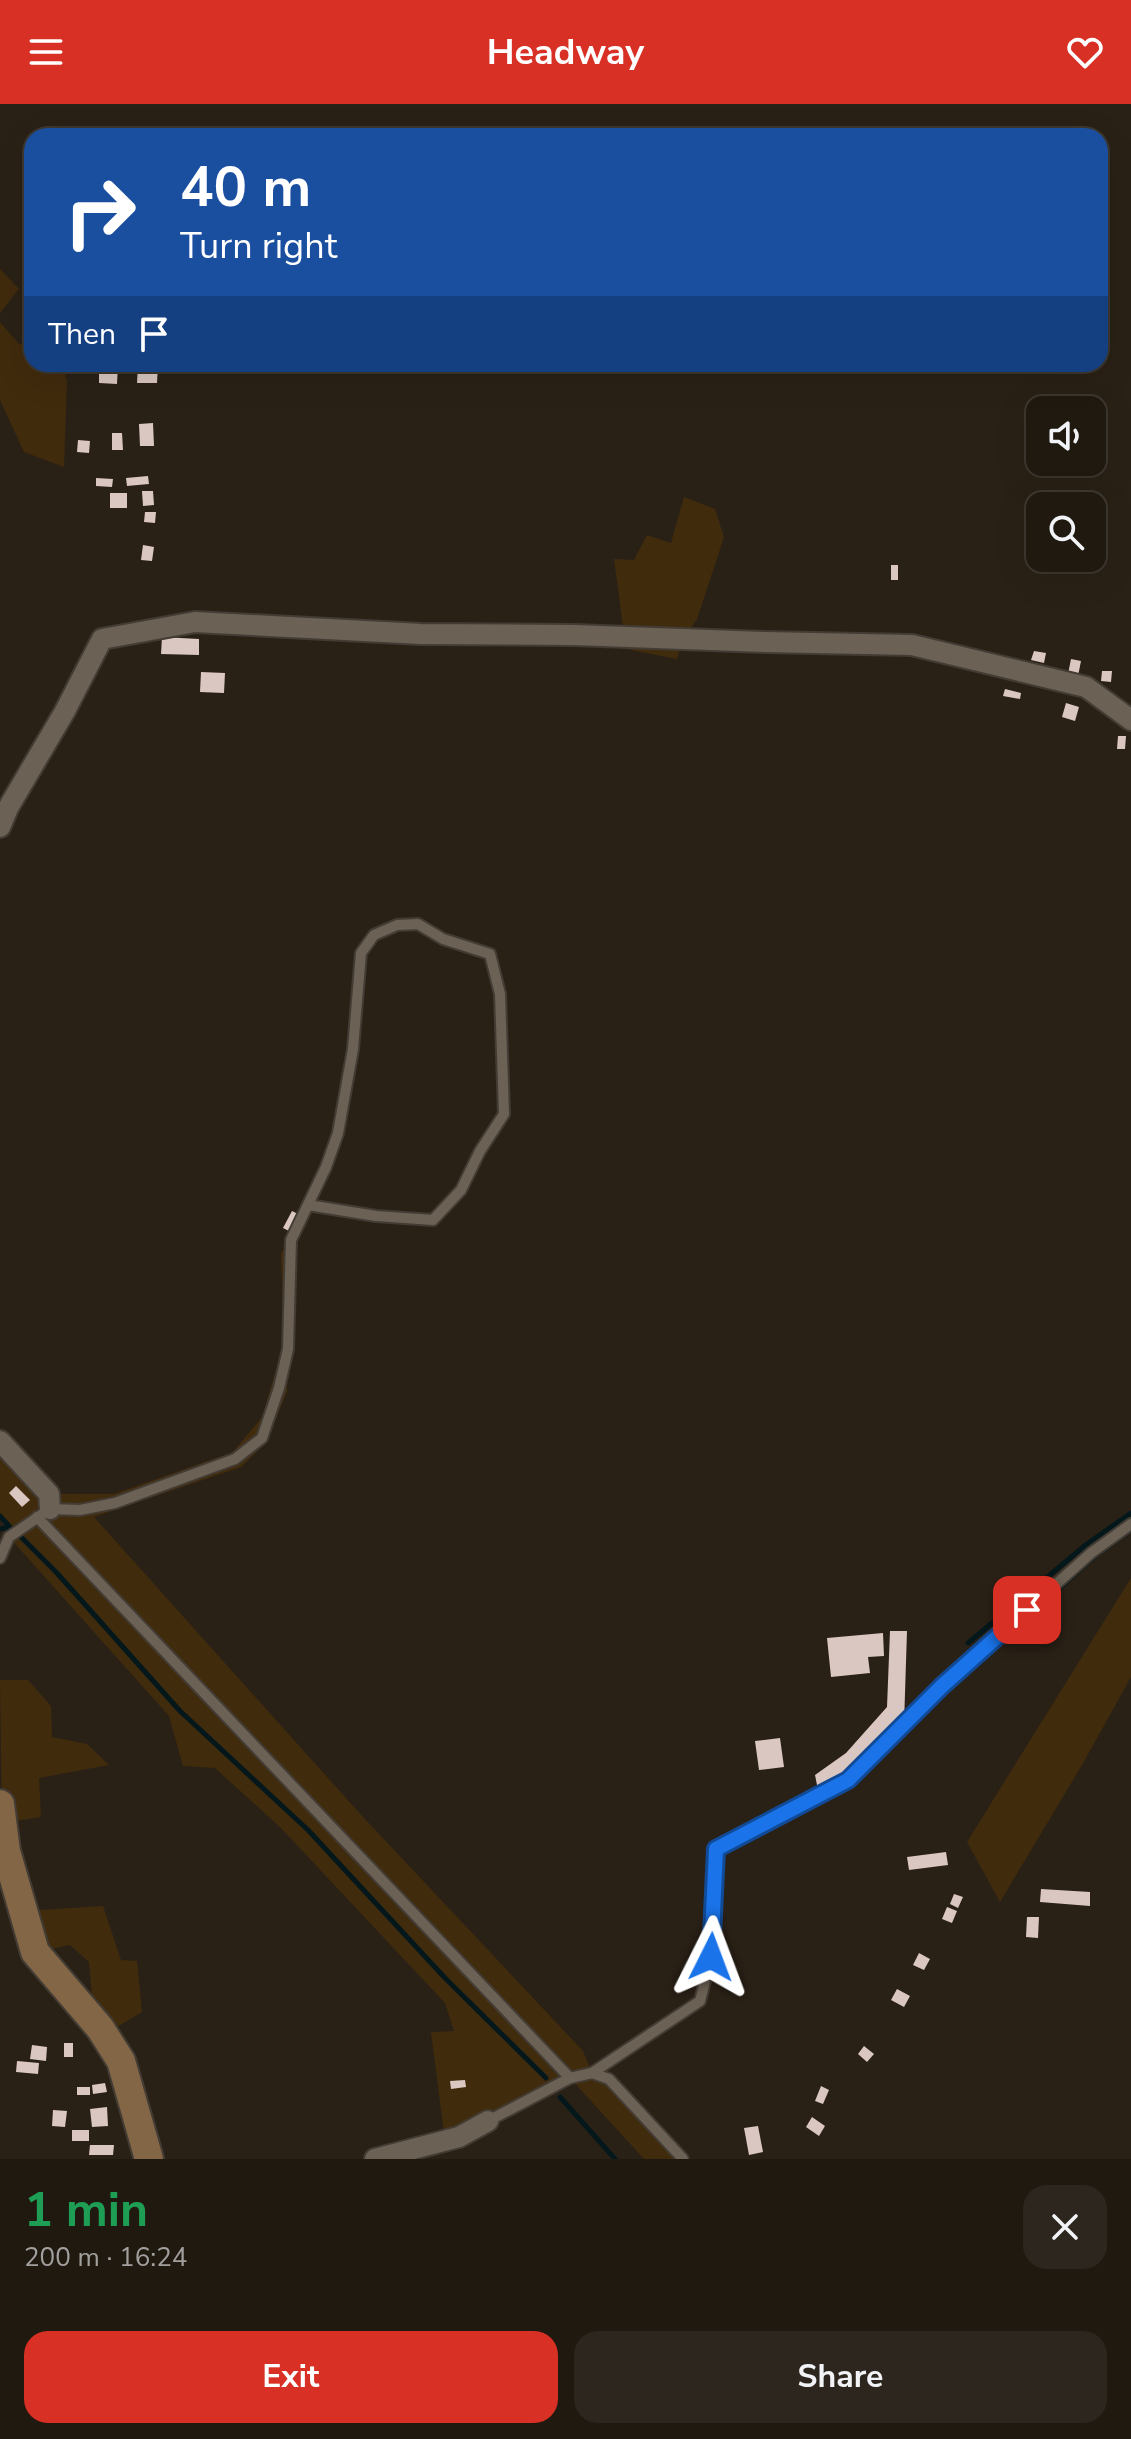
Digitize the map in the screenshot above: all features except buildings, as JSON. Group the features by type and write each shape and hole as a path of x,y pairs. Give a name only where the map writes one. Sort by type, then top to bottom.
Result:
{"street":[{"path":"0,827 102,639 195,622 421,634 574,635 912,645 1086,687 1131,720"},
{"path":"0,1441 49,1494 44,1513"},
{"path":"0,1804 6,1851 35,1952 100,2028 121,2061 149,2159"},
{"path":"375,2159 459,2137 488,2121"}],"lane":[{"path":"0,1558 9,1537 44,1513 115,1503 235,1459 262,1438 288,1349 291,1240 326,1167 338,1133 353,1049 361,953 374,935 397,925 418,924 443,939 490,954 500,994 504,1114 480,1151 461,1190 433,1220 376,1216 308,1205"},
{"path":"44,1513 570,2078"},
{"path":"488,2121 570,2078 592,2073 700,2001 711,1957 716,1849 848,1780 942,1686 1091,1553 1131,1524"},
{"path":"592,2073 609,2079 683,2159"}],"shaded area":[{"path":"0,269 19,289 0,313"},
{"path":"0,322 19,344 24,344 24,372 64,372 67,380 64,467 24,452 0,400"},
{"path":"684,497 715,509 724,537 697,619 683,639 677,659 626,649 614,559 634,560 647,535 671,543"},
{"path":"308,1205 376,1216 312,1213 291,1254 287,1392 265,1444 241,1467 94,1517 363,1817 583,2051 592,2073 609,2079 683,2159 644,2159 570,2078 445,2141 431,2032 454,2031 445,2003 280,1827 215,1768 183,1766 169,1716 9,1537 10,1527 0,1516 0,1441 50,1494 114,1494 233,1452 262,1417 284,1343 281,1253"},
{"path":"1131,1578 1131,1677 1000,1902 967,1842"},
{"path":"0,1680 28,1680 51,1706 52,1737 87,1744 109,1765 39,1778 41,1817 2,1823"},
{"path":"103,1906 121,1960 137,1961 142,2012 117,2027 93,2007 89,1962 70,1945 35,1952 23,1911"}],"waterway":[{"path":"968,1643 1087,1544 1131,1513"},
{"path":"0,1516 10,1527 0,1529"},
{"path":"970,1670 1094,1557 1131,1530"},
{"path":"21,1537 180,1711 308,1830 445,1978 546,2078"},
{"path":"560,2097 615,2159"}],"route":[{"path":"711,1957 716,1849 848,1780 942,1686 1027,1610"}]}
